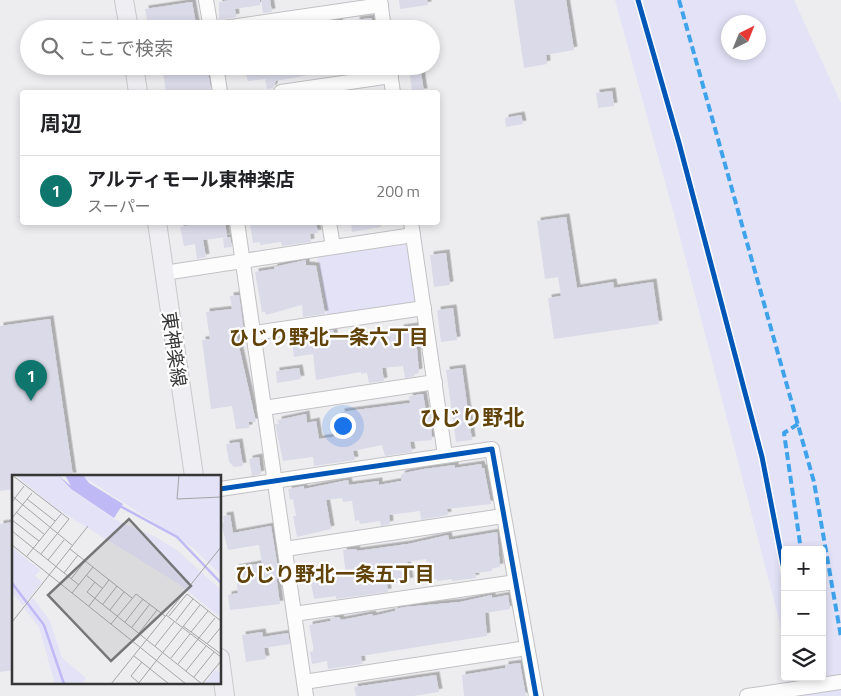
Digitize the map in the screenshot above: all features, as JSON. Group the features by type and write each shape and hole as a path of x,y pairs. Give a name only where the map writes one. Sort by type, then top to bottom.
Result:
{"main road":[{"path":"124,0 127,20"},
{"path":"135,75 138,90"},
{"name":"東神楽線","path":"157,225 194,475"},
{"path":"221,664 226,696"}],"street":[{"path":"206,0 209,20"},
{"path":"273,20 380,3 383,20"},
{"path":"217,75 220,90"},
{"path":"310,90 373,75"},
{"path":"391,75 393,90"},
{"path":"237,225 306,696"},
{"path":"329,225 333,247"},
{"path":"164,273 333,247 412,229 445,455"},
{"path":"254,333 424,308"},
{"path":"264,408 435,382"},
{"path":"221,489 492,449 536,696"},
{"path":"285,549 503,516"},
{"path":"294,614 515,582"},
{"path":"304,682 527,648"},
{"path":"746,696 841,682"}],"shaded area":[{"path":"615,0 794,0 841,103 841,696 792,696 790,681 826,681 826,546 781,546 781,630 675,218"},
{"path":"403,242 409,247 415,301 411,305 327,316 317,256"}],"building":[{"path":"260,0 260,5 235,9 236,17 219,20 219,2"},
{"path":"261,0 270,0 272,12 263,13"},
{"path":"399,0 427,0 428,5 400,9"},
{"path":"514,0 566,0 574,50 546,55 547,64 524,68"},
{"path":"192,2 195,20 147,20 145,9"},
{"path":"163,75 208,75 211,90 166,90"},
{"path":"246,75 309,75 276,81 273,88 267,89 265,79 248,81"},
{"path":"410,75 421,75 424,90 412,90"},
{"path":"612,91 614,106 598,108 596,93"},
{"path":"521,115 523,124 506,127 505,118"},
{"path":"566,217 577,288 613,282 614,288 653,282 659,324 554,339 548,298 561,296 558,277 545,279 537,221"},
{"path":"190,225 225,225 227,237 203,240 206,257 197,259 195,244 184,246 180,227"},
{"path":"250,225 317,225 318,233 310,234 311,242 282,246 281,242 260,245 260,242 253,243"},
{"path":"351,225 381,225 381,227 352,232"},
{"path":"230,237 232,247 224,248 223,238"},
{"path":"446,253 450,285 434,287 430,255"},
{"path":"306,260 306,265 316,266 325,314 303,317 302,305 266,315 265,312 262,312 255,272"},
{"path":"239,295 244,332 236,333 256,422 249,422 249,428 236,429 232,406 211,409 202,340 210,339 206,312 232,309 230,296"},
{"path":"453,308 457,340 441,342 437,310"},
{"path":"50,319 73,475 12,475 12,489 0,491 0,326"},
{"path":"415,326 419,372 414,373 415,376 405,378 403,366 382,368 384,381 369,383 367,373 361,374 361,372 316,380 313,354 294,357 292,343 310,341 309,334 333,330 335,339 401,331 400,328"},
{"path":"299,368 301,379 277,383 276,371"},
{"path":"462,368 472,440 456,442 446,370"},
{"path":"423,394 426,411 430,411 432,440 410,442 412,452 385,456 382,445 353,451 355,460 314,466 313,457 283,461 275,424 279,424 278,420 306,414 307,423 316,421 319,439 345,435 341,412 410,403 409,396"},
{"path":"239,442 243,466 234,467 229,462 226,444"},
{"path":"259,457 261,474 252,476 249,459"},
{"path":"481,464 482,468 484,468 491,504 447,509 448,515 421,520 420,511 389,515 390,524 381,526 380,521 360,524 359,520 355,521 352,501 343,502 342,498 326,500 331,529 297,537 293,516 296,516 293,499 290,500 288,489 304,486 304,489 348,480 349,485 379,481 379,485 401,481 401,475 404,473 455,465 455,468"},
{"path":"230,515 233,533 271,526 279,575 276,575 280,604 230,610 228,595 238,593 235,568 262,563 259,545 228,550 221,523 224,522 223,516"},
{"path":"12,522 12,670 0,672 0,524"},
{"path":"497,532 500,567 492,568 492,571 475,573 476,578 452,581 452,579 430,580 426,559 407,562 410,581 387,584 388,592 336,599 336,596 314,599 311,583 319,581 319,578 346,576 343,550 356,549 357,551 408,544 448,535 449,540"},
{"path":"492,595 492,598 508,595 510,609 485,613 487,636 361,656 362,664 328,669 327,661 312,664 310,652 314,651 309,625 331,621 330,618 339,617 341,620 372,614 373,616 405,607 460,602"},
{"path":"262,632 263,637 288,633 290,644 264,648 266,659 246,662 242,635"},
{"path":"520,663 526,696 464,696 462,675 505,668 505,665"},
{"path":"436,675 439,692 413,696 356,696 354,687"}],"marked path":[{"path":"679,0 814,482 841,637"},
{"path":"798,424 784,433 800,546"}],"cycle path":[{"path":"638,0 679,143 762,457 781,554"},
{"path":"221,489 492,449 536,696"}],"place":[{"name":"アルティモール東神楽店","path":"31,401"}],"district":[{"name":"ひじり野北一条六丁目","path":"329,336"},
{"name":"ひじり野北","path":"472,417"},
{"name":"ひじり野北一条五丁目","path":"335,573"}]}
